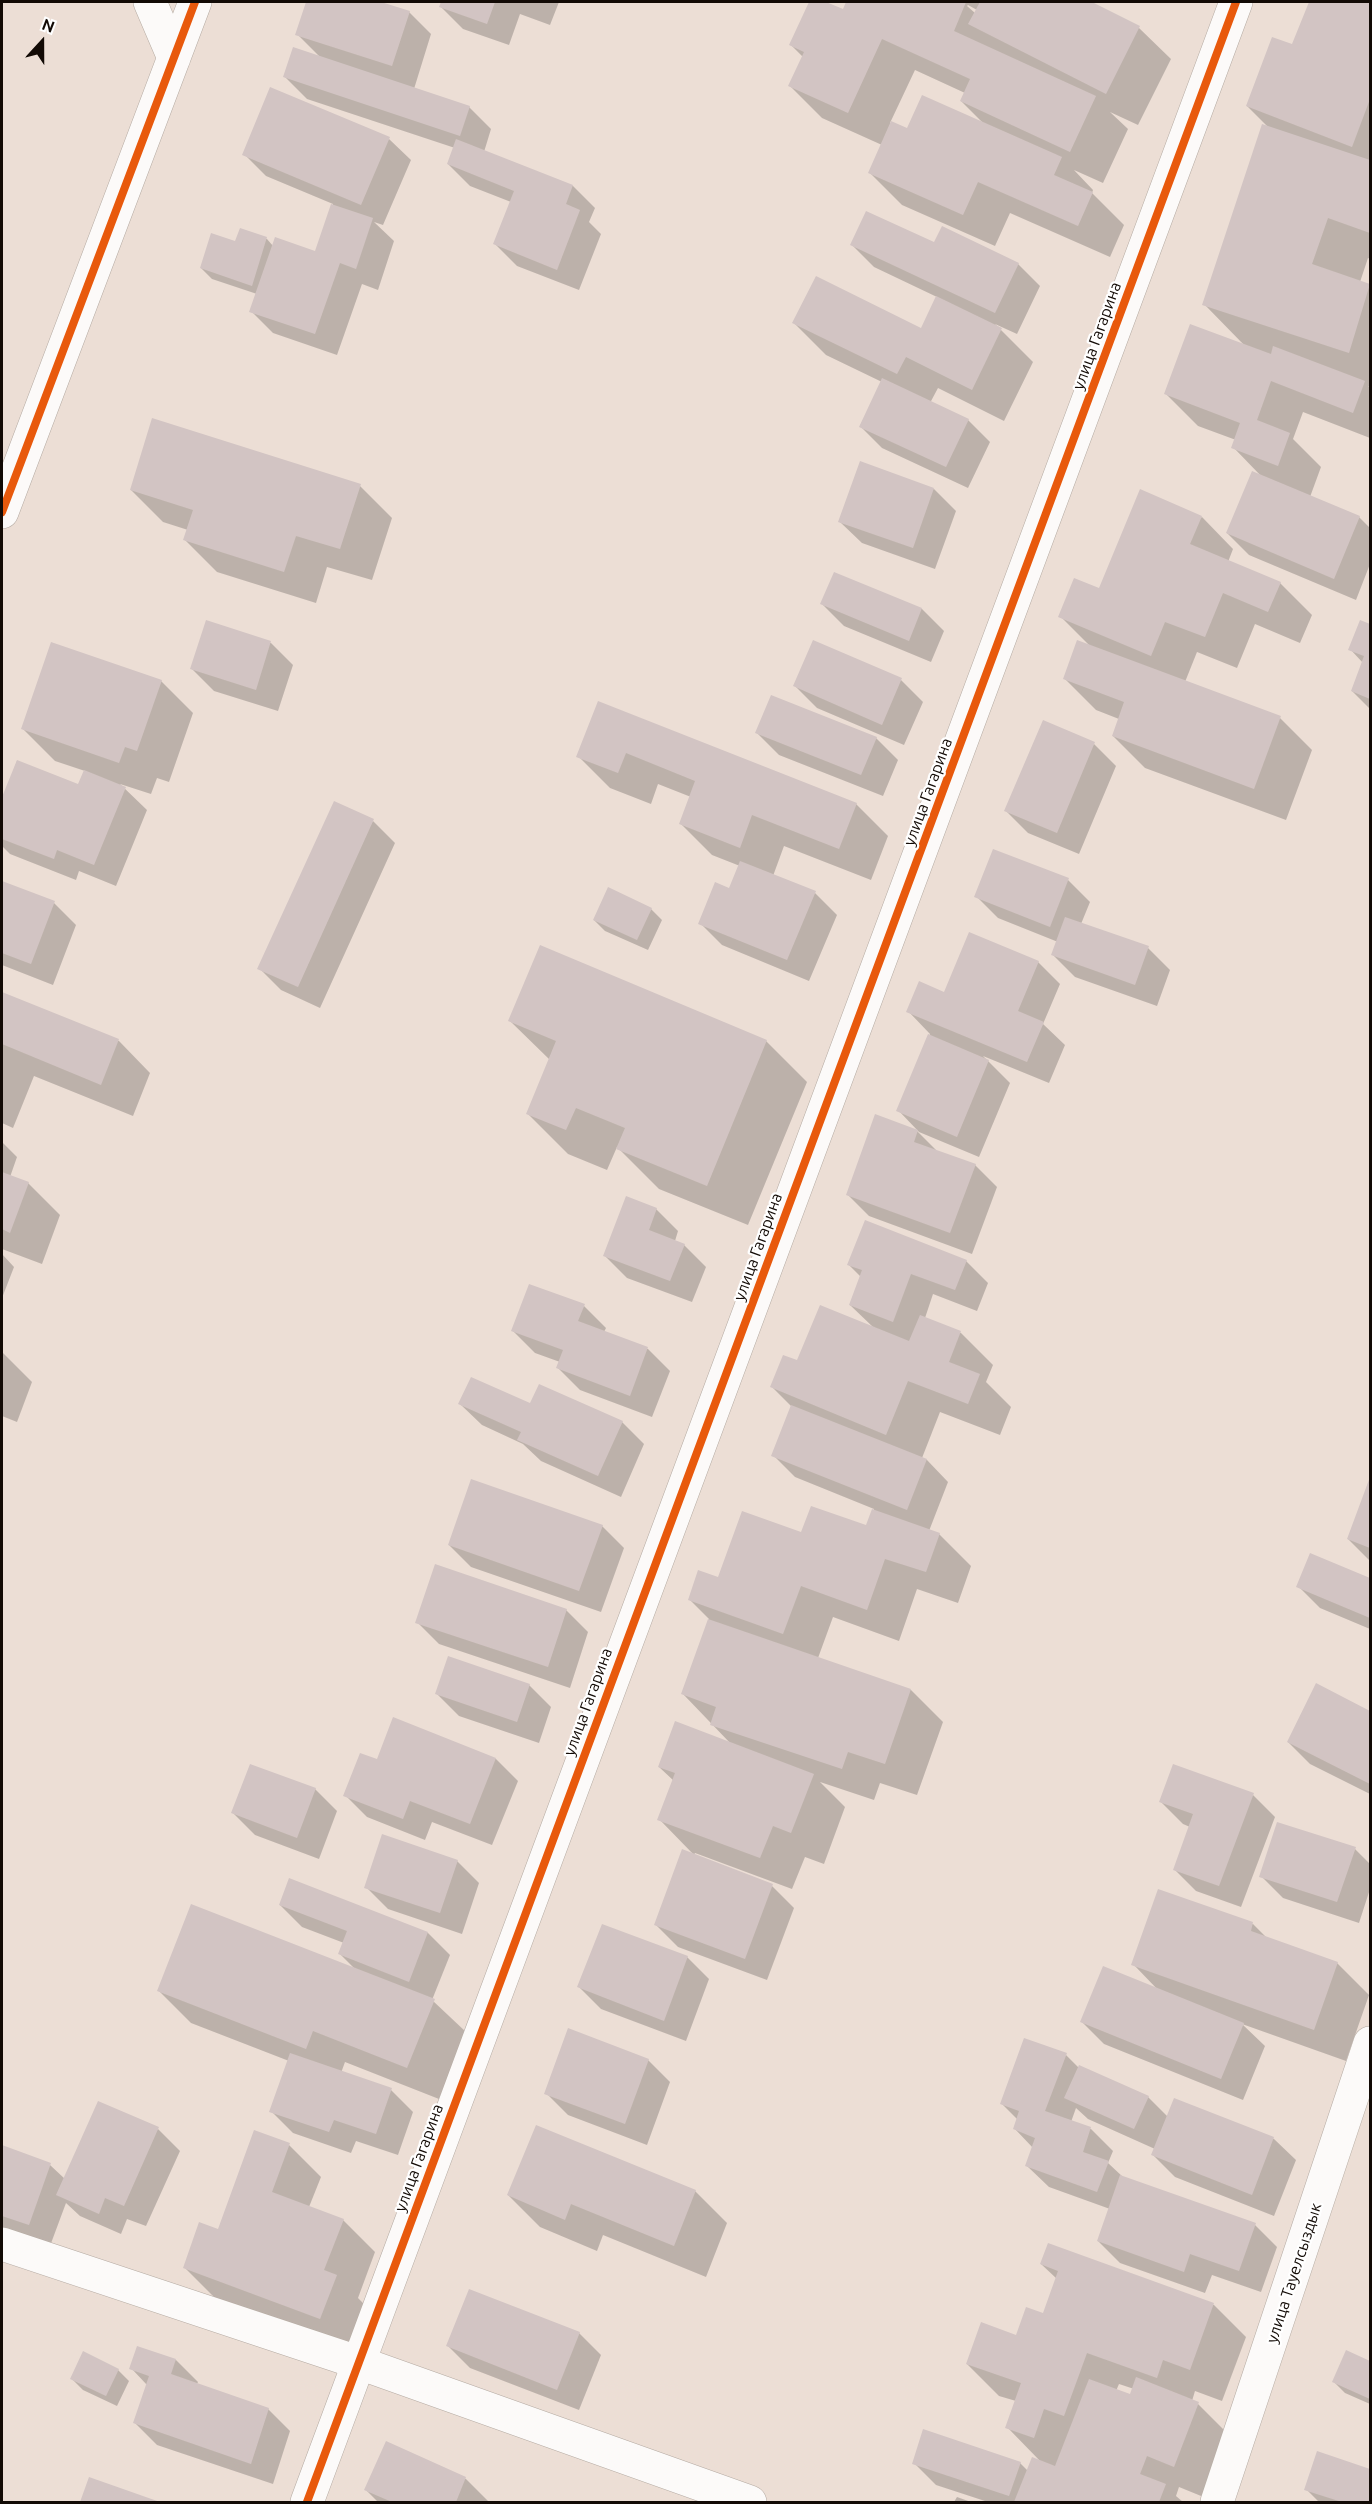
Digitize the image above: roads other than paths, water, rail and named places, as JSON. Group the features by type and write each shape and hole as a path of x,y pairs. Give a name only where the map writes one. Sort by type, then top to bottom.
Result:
{"street":[{"path":"150,2 174,58"},
{"path":"2,512 195,2"},
{"name":"улица Гагарина","path":"307,2502 357,2362 1236,2"},
{"name":"улица Тауелсыздык","path":"1217,2502 1371,2043"},
{"path":"2,2244 357,2362 750,2502"}]}
